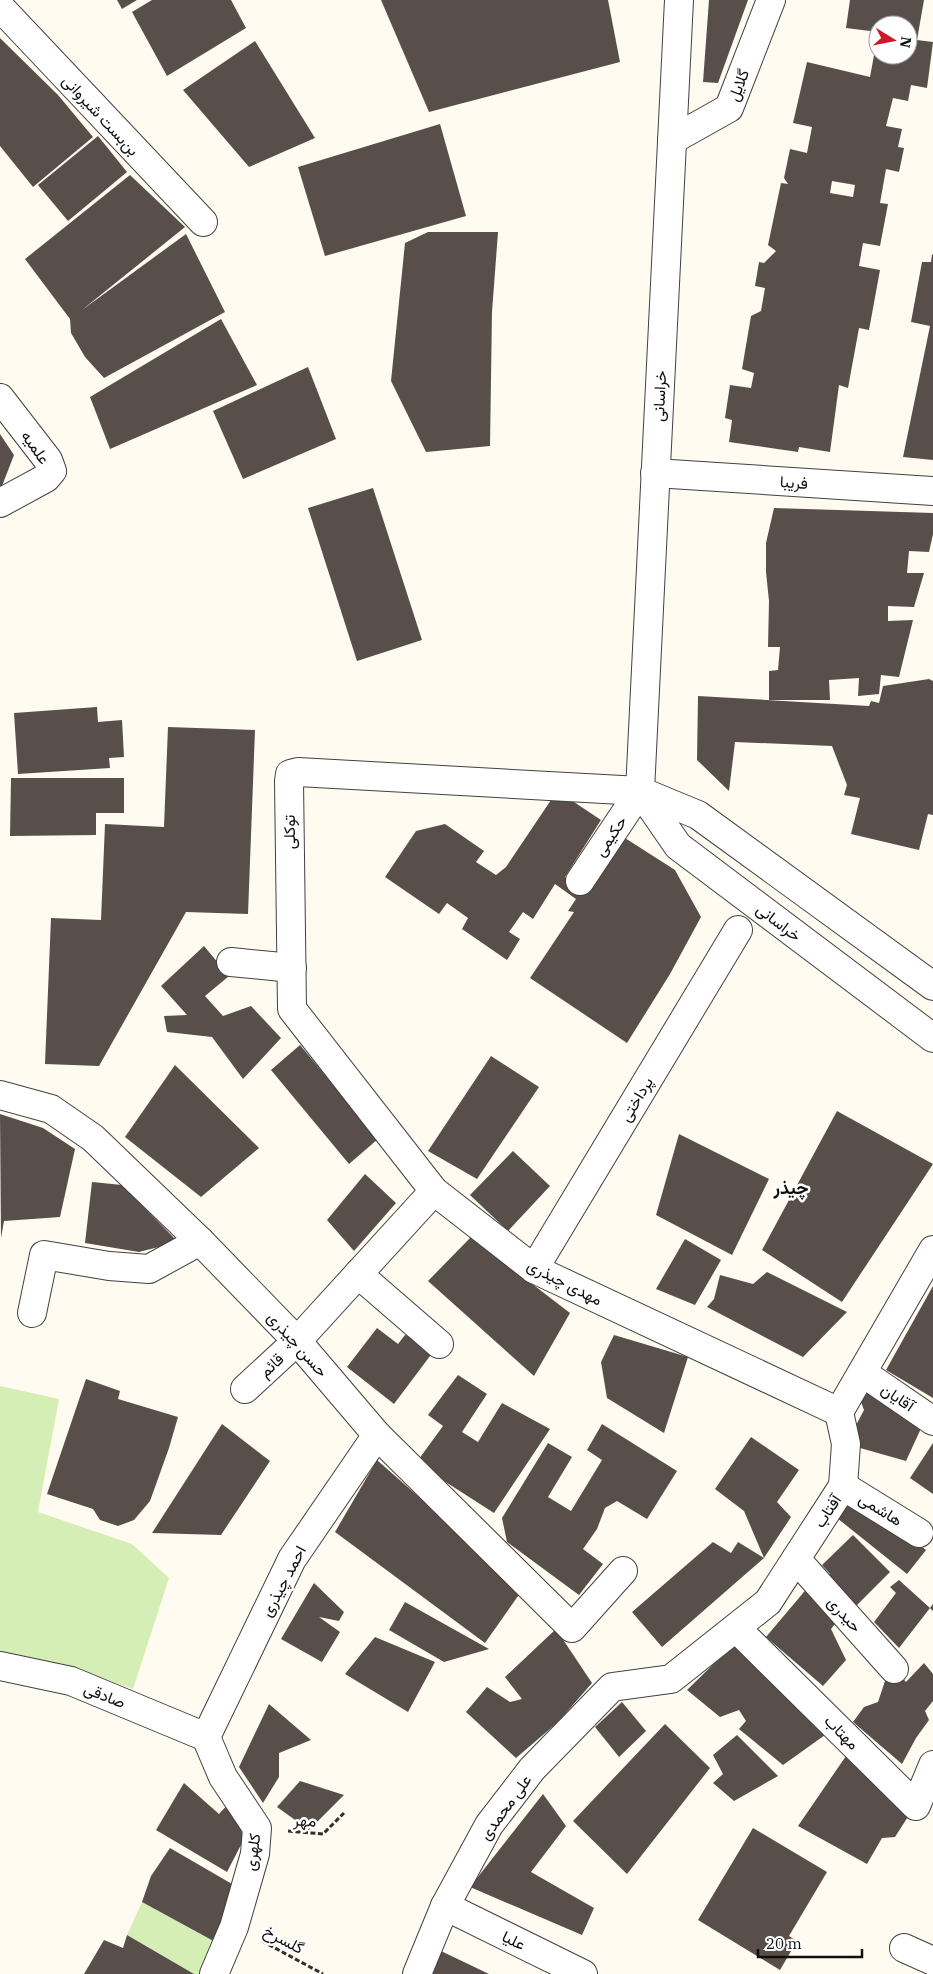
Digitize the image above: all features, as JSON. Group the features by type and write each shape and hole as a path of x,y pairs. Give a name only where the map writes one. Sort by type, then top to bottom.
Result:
{"street":[{"name":"گلایل","path":"672,140 729,108 771,0"},
{"name":"خراسانی","path":"675,2 672,140 640,791 678,846 933,1038"},
{"name":"بن‌بست شیروانی","path":"0,7 203,222"},
{"name":"علمیه","path":"0,398 48,460 52,471 46,478 0,503"},
{"name":"فریبا","path":"655,473 933,491"},
{"name":"توکلی","path":"434,1191 292,1009 290,774 298,772 640,791"},
{"name":"حکیمی","path":"580,882 640,791"},
{"path":"640,791 698,815 920,970 933,986"},
{"name":"پرداختی","path":"534,1269 738,930"},
{"path":"231,962 292,968"},
{"name":"حسن چیذری","path":"1,1090 52,1110 93,1138 200,1241 297,1341 377,1435 572,1628 623,1571"},
{"path":"297,1341 434,1191"},
{"name":"مهدی چیذری","path":"434,1191 534,1269 839,1412"},
{"path":"32,1313 44,1254 109,1266 149,1269 200,1241"},
{"path":"839,1412 933,1250"},
{"path":"358,1274 439,1344"},
{"name":"قائم","path":"246,1389 297,1341"},
{"name":"آقایان","path":"863,1373 933,1421"},
{"name":"آفتاب","path":"612,1687 671,1679 768,1602 844,1486 846,1444 839,1412"},
{"name":"احمد چیذری","path":"206,1737 292,1559 377,1435"},
{"name":"هاشمی","path":"844,1486 919,1533"},
{"name":"حیدری","path":"796,1559 894,1669"},
{"name":"مهتاب","path":"736,1628 916,1806 933,1765"},
{"name":"صادقی","path":"0,1666 71,1681 206,1737"},
{"name":"علی محمدی","path":"417,1974 445,1906 489,1825 532,1770 612,1687"},
{"name":"کلهری","path":"206,1737 223,1777 257,1828 255,1854 234,1927 214,1974"},
{"name":"علیا","path":"445,1906 583,1974"},
{"path":"904,1948 933,1961"}],"path":[{"name":"مهر","path":"257,1828 323,1834 344,1814"},
{"name":"گلسرخ","path":"234,1927 323,1974"}],"green space":[{"path":"0,1386 59,1399 38,1512 132,1544 169,1578 133,1689 75,1669 0,1651"},
{"path":"142,1902 219,1944 203,1974 194,1974 127,1935"}],"building":[{"path":"117,0 137,0 122,9"},
{"path":"152,0 231,0 246,28 167,76 132,12"},
{"path":"381,0 608,0 620,62 429,112"},
{"path":"709,0 748,0 718,83 703,82"},
{"path":"850,0 924,0 918,34 918,15 868,15 868,31 846,28"},
{"path":"0,38 58,95 93,137 33,187 0,146"},
{"path":"918,40 933,42 927,88 911,85 908,101 893,98 886,126 902,129 898,147 904,148 899,172 886,169 880,203 888,204 880,246 863,243 859,266 880,270 869,330 859,328 848,388 839,385 830,452 799,447 798,452 729,442 732,420 725,418 730,385 751,388 754,373 742,369 751,316 761,311 765,288 755,286 759,262 764,263 776,251 768,245 781,183 788,184 784,178 790,149 807,153 812,127 793,123 807,62 870,77 872,65 918,65","holes":["832,181 855,185 853,197 830,193"]},
{"path":"255,41 315,138 249,167 183,90"},
{"path":"440,124 466,216 325,256 298,167"},
{"path":"98,136 127,172 68,221 38,185"},
{"path":"130,175 185,227 82,310 186,234 225,312 104,378 85,357 71,333 70,319 25,259"},
{"path":"428,232 498,232 492,312 490,446 426,452 391,381 405,243"},
{"path":"932,254 933,460 903,457 930,326 911,322 922,262 931,262"},
{"path":"221,319 257,385 110,449 90,397"},
{"path":"308,367 336,439 243,479 213,411"},
{"path":"0,434 14,455 2,486 0,486"},
{"path":"373,488 422,640 357,661 308,508"},
{"path":"774,508 933,513 933,534 929,552 909,551 907,573 924,573 914,607 888,606 888,621 913,620 899,677 881,675 879,694 858,696 859,678 829,680 830,700 769,700 769,671 778,670 780,647 768,647 769,601 766,543"},
{"path":"929,679 933,681 933,815 928,814 919,850 851,834 860,798 844,795 847,785 832,746 735,742 729,791 697,760 698,696 869,706 871,701 879,703 883,686"},
{"path":"97,707 98,722 122,720 124,757 109,758 110,768 18,774 14,713"},
{"path":"168,727 255,730 248,914 186,912 99,1066 45,1064 51,918 101,920 105,824 164,827"},
{"path":"11,778 124,778 124,813 96,813 96,835 10,836"},
{"path":"551,800 571,800 601,820 565,877 579,886 614,831 675,870 701,917 670,974 627,1043 530,978 574,912 568,911 576,899 555,884 533,919 523,912 509,932 520,939 507,960 462,929 468,918 447,903 439,914 385,877 416,831 445,824 484,851 476,862 496,875 506,867"},
{"path":"204,946 229,976 205,996 223,1016 251,1006 281,1038 243,1079 212,1037 167,1032 164,1016 187,1015 161,986"},
{"path":"300,1045 378,1139 349,1164 271,1070"},
{"path":"491,1056 539,1087 477,1179 428,1151"},
{"path":"175,1065 259,1148 201,1197 125,1137"},
{"path":"837,1111 933,1164 842,1302 762,1250"},
{"path":"0,1114 43,1128 75,1149 60,1217 4,1221 1,1238"},
{"path":"679,1134 769,1179 732,1255 656,1215"},
{"path":"513,1151 550,1186 508,1231 470,1195"},
{"path":"365,1174 396,1203 354,1251 327,1220"},
{"path":"92,1182 122,1185 178,1242 139,1252 85,1243"},
{"path":"471,1237 570,1313 534,1376 428,1281"},
{"path":"685,1239 721,1260 695,1305 656,1289"},
{"path":"767,1272 847,1312 803,1357 707,1307 714,1299 720,1275 753,1284"},
{"path":"933,1286 933,1398 886,1370"},
{"path":"377,1328 398,1344 405,1335 439,1344 394,1404 347,1367"},
{"path":"614,1335 688,1357 664,1433 607,1398 601,1362"},
{"path":"458,1375 487,1394 462,1432 478,1442 502,1403 550,1429 494,1513 416,1463 443,1426 428,1415"},
{"path":"86,1379 120,1391 118,1399 178,1417 150,1501 134,1520 118,1526 100,1520 93,1509 47,1494"},
{"path":"869,1389 923,1424 906,1461 846,1444 864,1410 861,1402"},
{"path":"222,1424 270,1461 221,1535 152,1533"},
{"path":"602,1424 677,1471 647,1519 617,1501 605,1508 597,1529 583,1549 603,1564 579,1595 507,1542 502,1518 548,1443 572,1457 548,1497 571,1511 602,1460 587,1450"},
{"path":"751,1437 799,1470 777,1502 791,1517 764,1558 744,1511 715,1489"},
{"path":"933,1443 933,1494 910,1478"},
{"path":"377,1460 523,1589 485,1643 335,1532"},
{"path":"856,1493 926,1550 907,1574 837,1518"},
{"path":"853,1535 890,1572 854,1608 825,1578 830,1574 822,1565"},
{"path":"713,1542 731,1553 738,1542 764,1558 662,1647 632,1612"},
{"path":"899,1580 930,1608 899,1648 874,1622 896,1593 890,1587"},
{"path":"314,1583 344,1612 339,1621 319,1617 340,1632 322,1662 281,1639"},
{"path":"809,1586 843,1614 831,1629 846,1660 823,1686 766,1637"},
{"path":"405,1602 489,1649 444,1662 389,1630"},
{"path":"556,1629 592,1683 558,1722 516,1758 466,1712 487,1687 510,1702 522,1699 505,1677"},
{"path":"375,1637 435,1662 408,1712 345,1674"},
{"path":"734,1644 825,1735 783,1765 739,1729 746,1721 739,1710 720,1717 687,1690"},
{"path":"924,1663 933,1674 933,1701 925,1711 929,1720 916,1738 902,1764 853,1722 864,1707 878,1702 886,1678 894,1669 906,1682"},
{"path":"622,1702 646,1731 619,1757 595,1727"},
{"path":"269,1704 311,1740 279,1753 279,1777 263,1803 239,1767"},
{"path":"665,1724 710,1768 627,1874 573,1821"},
{"path":"737,1735 778,1776 734,1801 713,1783 723,1774 713,1755"},
{"path":"846,1756 911,1812 895,1837 882,1838 867,1864 798,1826"},
{"path":"300,1781 344,1795 309,1830 277,1807"},
{"path":"184,1783 219,1814 231,1801 244,1839 227,1872 156,1830"},
{"path":"543,1794 566,1826 531,1872 594,1908 582,1935 470,1887"},
{"path":"753,1828 827,1872 789,1936 797,1941 780,1970 698,1920"},
{"path":"170,1848 232,1884 219,1944 142,1902 151,1876"},
{"path":"127,1935 194,1974 84,1974 104,1940 123,1948"},
{"path":"441,1951 489,1974 430,1974"}],"district":[{"name":"چیذر","path":"791,1188"}]}
